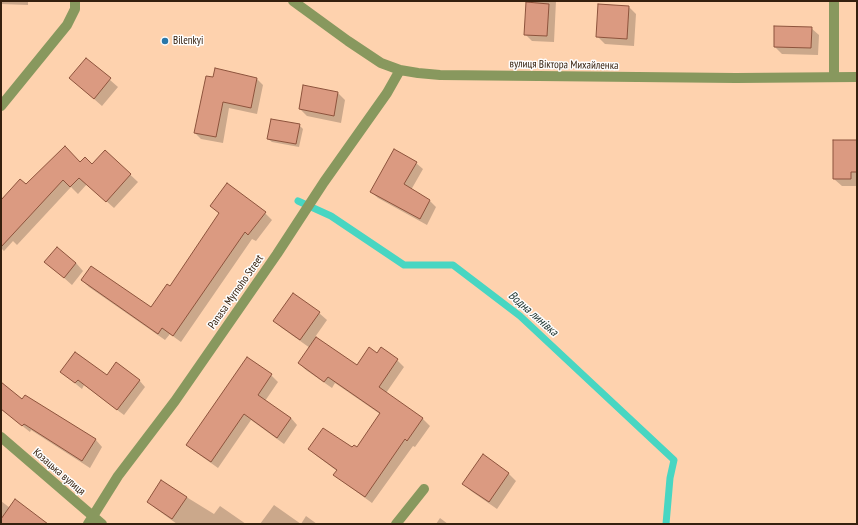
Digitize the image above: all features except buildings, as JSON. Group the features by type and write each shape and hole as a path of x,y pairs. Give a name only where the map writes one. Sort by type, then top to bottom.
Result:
{"street":[{"path":"1,106 67,25 78,1"},
{"name":"вулиця Віктора Михайленка","path":"293,1 367,55 381,63 400,70 418,73 456,75 736,78 857,77"},
{"path":"834,1 834,77"},
{"name":"Panasa Myrnoho Street","path":"90,520 118,476 175,401 273,260 324,182 387,94 400,70"},
{"name":"Козацька вулиця","path":"1,437 90,520 102,524"},
{"path":"396,524 424,489"}],"waterway":[{"name":"Водна линівка","path":"298,201 331,216 404,265 453,265 520,316 674,460 670,478 666,524"}],"place":[{"name":"Bilenkyi","path":"165,41"}]}
